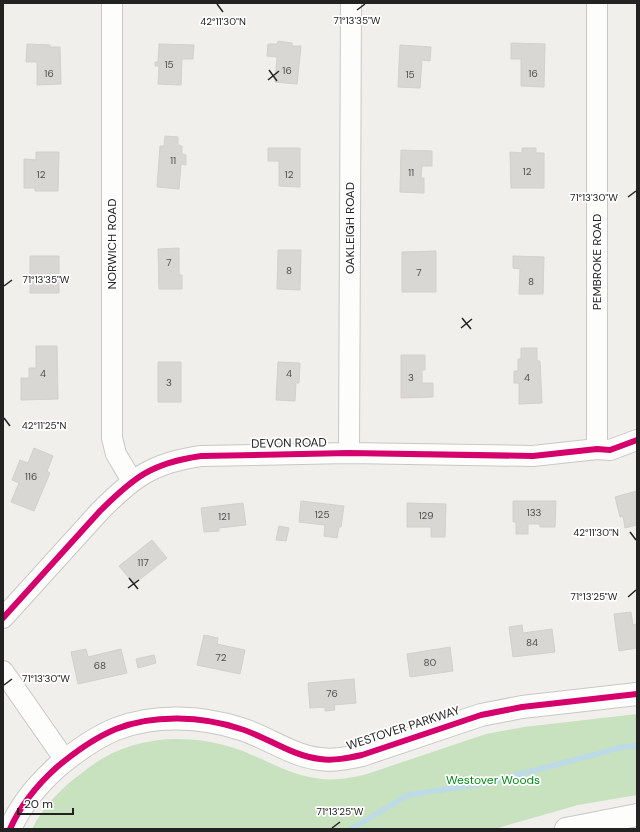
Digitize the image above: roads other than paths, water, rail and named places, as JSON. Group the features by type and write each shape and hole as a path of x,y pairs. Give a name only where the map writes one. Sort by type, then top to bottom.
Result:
{"street":[{"name":"NORWICH ROAD","path":"112,3 112,438 116,454 132,481"},
{"name":"OAKLEIGH ROAD","path":"349,453 351,3"},
{"name":"PEMBROKE ROAD","path":"597,3 597,449"},
{"name":"DEVON ROAD","path":"3,618 100,511 132,481 160,465 201,456 349,453 533,456 597,449 610,450 637,440"},
{"path":"3,671 65,760"},
{"name":"WESTOVER PARKWAY","path":"10,829 19,810 29,796 40,783 65,760 98,737 116,729 152,720 170,719 205,721 224,724 241,729 291,751 307,756 319,759 346,759 481,715 522,707 637,694"},
{"path":"566,829 637,815"}],"waterway":[{"path":"351,829 408,795 487,783 623,747 637,746"}],"park label":[{"name":"Westover Woods","path":"493,780"}]}
